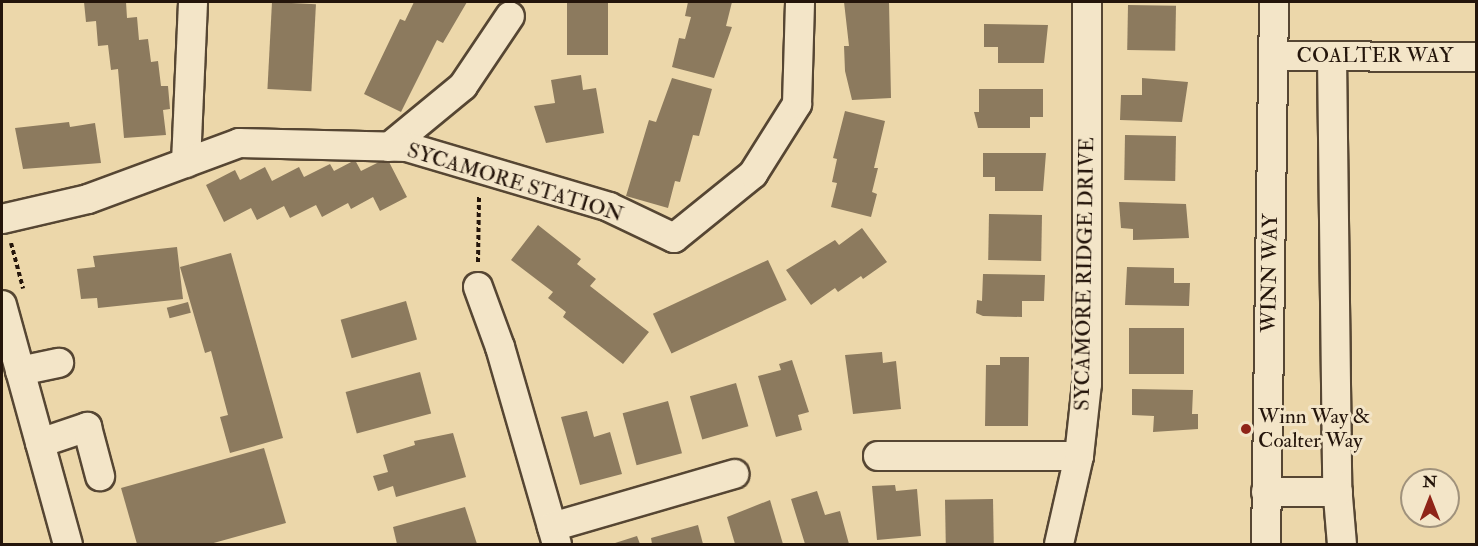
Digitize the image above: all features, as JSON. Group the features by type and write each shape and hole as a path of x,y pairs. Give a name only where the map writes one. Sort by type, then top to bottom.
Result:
{"street":[{"path":"186,163 194,2"},
{"name":"SYCAMORE STATION","path":"2,219 88,199 239,143 407,147 480,171 609,207 674,238 753,174 797,104 800,2"},
{"name":"SYCAMORE RIDGE DRIVE","path":"1059,544 1079,456 1087,384 1087,2"},
{"name":"WINN WAY","path":"1266,544 1274,2"},
{"name":"SYCAMORE STATION","path":"389,147 463,86 510,16"},
{"name":"COALTER WAY","path":"1274,56 1476,57"},
{"path":"1332,56 1338,492 1342,544"},
{"path":"478,287 500,347 555,536 734,474"},
{"path":"2,305 68,544"},
{"path":"20,371 59,363"},
{"path":"40,442 87,427 100,476"},
{"path":"878,456 1079,456"},
{"path":"1266,492 1338,492"}],"path":[{"path":"478,287 480,171"}],"building":[{"path":"84,2 126,2 127,18 137,17 139,40 148,39 151,62 158,61 161,86 168,86 170,109 163,110 166,135 124,138 118,69 111,70 108,45 98,46 96,21 86,22"},
{"path":"272,2 316,4 311,91 267,89"},
{"path":"414,2 467,2 443,43 437,40 401,112 364,94 400,19 405,21"},
{"path":"567,2 608,2 608,55 567,55"},
{"path":"688,2 732,2 726,26 732,27 714,78 672,67 679,38 685,39 691,17 685,16"},
{"path":"844,2 889,2 891,98 852,100 845,71 844,46 849,46"},
{"path":"1128,5 1176,6 1175,51 1127,50"},
{"path":"984,24 1048,25 1044,63 998,63 998,47 984,47"},
{"path":"581,75 583,90 596,88 604,133 546,143 534,106 555,103 551,80"},
{"path":"672,78 712,89 699,136 693,135 680,182 675,181 668,208 626,196 649,120 656,122"},
{"path":"1142,78 1188,82 1182,122 1120,120 1121,95 1142,95"},
{"path":"979,89 1043,89 1043,117 1030,117 1030,128 978,128 974,112 979,112"},
{"path":"845,111 885,121 874,168 878,168 872,192 877,194 871,217 831,207 837,183 832,182 837,159 833,158"},
{"path":"69,122 70,127 95,123 101,163 23,169 15,128"},
{"path":"1125,135 1176,136 1175,181 1124,180"},
{"path":"983,153 1046,153 1043,191 995,191 995,177 983,177"},
{"path":"387,158 407,197 380,211 373,197 351,209 348,203 322,217 316,205 290,218 284,206 257,220 251,208 224,222 206,185 235,170 240,180 265,167 272,181 299,167 304,177 330,164 334,171 355,160 361,171"},
{"path":"1119,202 1186,204 1189,238 1133,240 1133,229 1121,228"},
{"path":"989,214 1042,215 1041,261 988,260"},
{"path":"538,225 581,259 577,264 596,279 590,286 649,332 623,364 563,317 566,312 548,298 553,292 511,260"},
{"path":"862,228 887,262 863,279 861,276 838,292 835,288 811,305 786,270 835,240 839,245"},
{"path":"177,247 183,299 98,308 97,298 81,299 77,269 95,267 93,256"},
{"path":"231,253 283,438 230,453 220,417 228,415 211,351 205,353 180,267"},
{"path":"768,260 787,300 671,354 653,314"},
{"path":"1127,267 1174,268 1174,283 1190,283 1189,306 1125,305"},
{"path":"983,274 1045,275 1044,301 1022,301 1022,317 983,316 976,313 977,300 982,301"},
{"path":"406,301 417,339 352,358 341,320"},
{"path":"188,302 191,313 170,318 167,308"},
{"path":"1129,328 1184,328 1184,374 1129,374"},
{"path":"882,352 883,363 896,361 901,409 853,414 845,355"},
{"path":"1000,357 1029,357 1028,426 985,426 986,365 1000,365"},
{"path":"792,360 809,412 798,415 802,430 776,437 758,376 781,370 779,364"},
{"path":"420,372 431,414 357,433 346,392"},
{"path":"736,383 748,426 702,439 690,396"},
{"path":"1132,389 1193,390 1192,414 1198,414 1198,429 1153,432 1154,416 1132,415"},
{"path":"668,401 682,453 637,465 623,413"},
{"path":"587,411 594,437 610,432 622,474 580,485 561,417"},
{"path":"453,433 466,477 396,497 393,486 378,491 373,476 388,472 383,455 415,445 414,441"},
{"path":"264,448 286,523 210,544 137,544 121,488"},
{"path":"895,485 896,491 917,489 921,536 877,540 872,486"},
{"path":"817,491 825,515 840,511 849,544 805,544 791,499"},
{"path":"993,499 994,544 946,544 945,500"},
{"path":"770,500 783,544 735,544 727,517"},
{"path":"465,507 477,544 397,544 393,527"},
{"path":"698,525 703,544 652,544 651,538"},
{"path":"637,536 640,544 612,544"}],"place":[{"name":"Winn Way & Coalter Way","path":"1246,429"}]}
